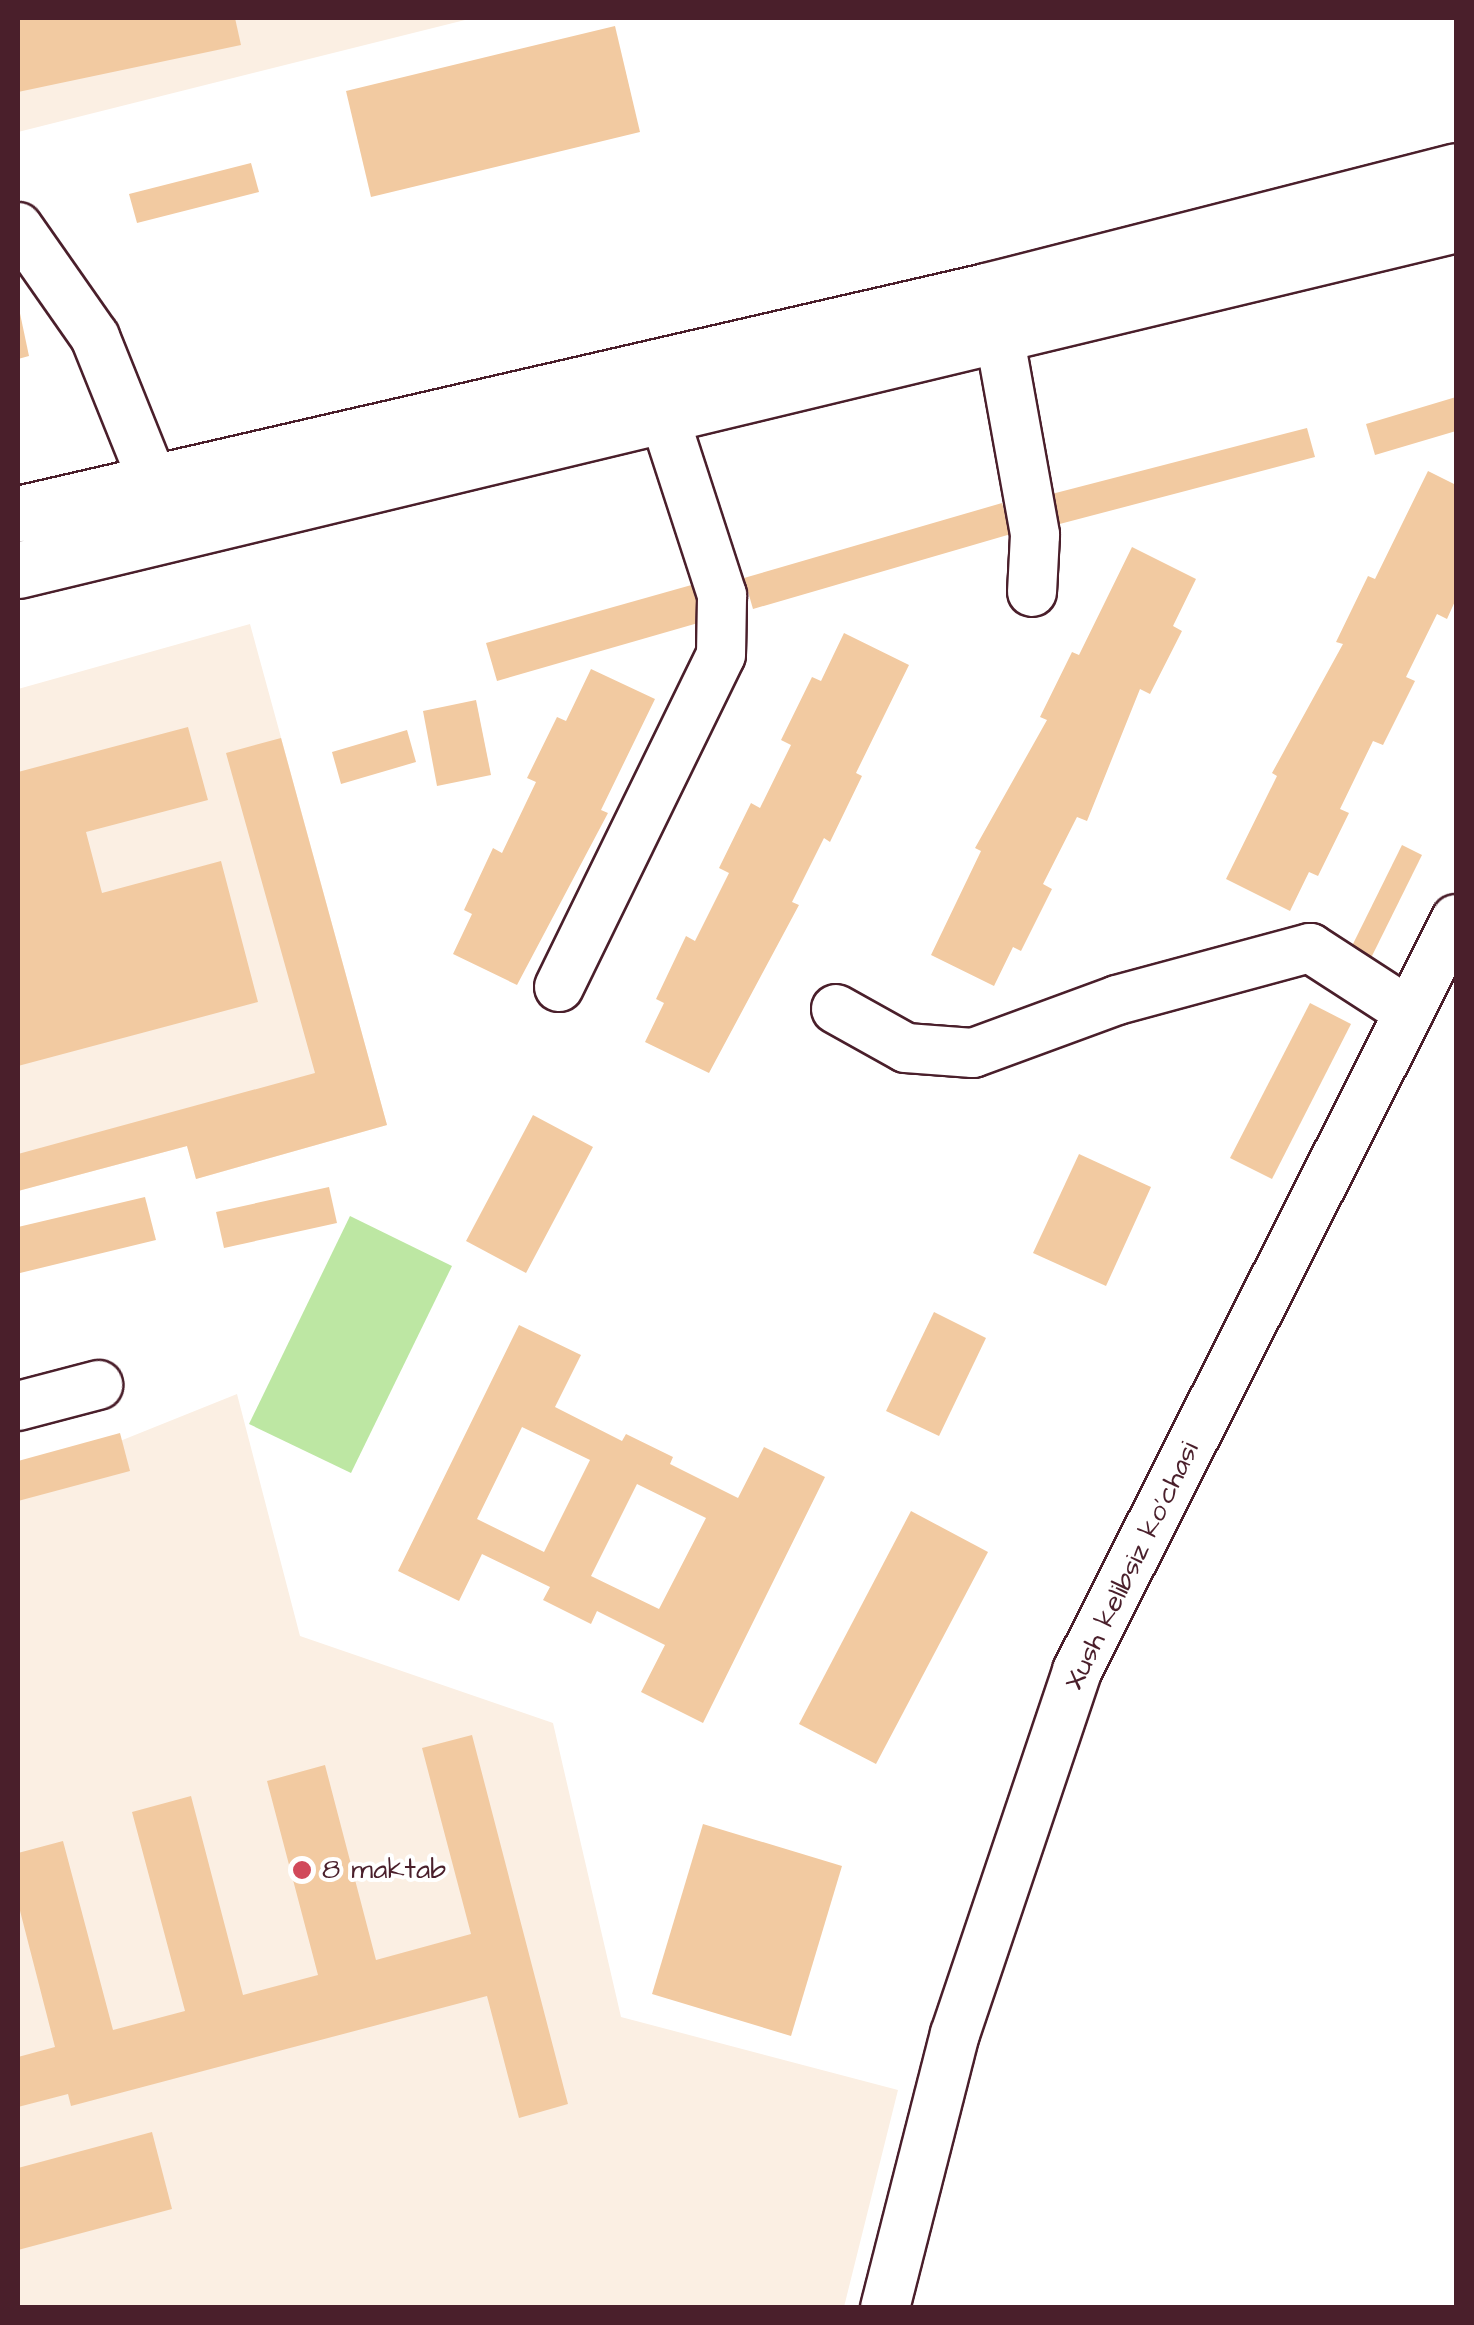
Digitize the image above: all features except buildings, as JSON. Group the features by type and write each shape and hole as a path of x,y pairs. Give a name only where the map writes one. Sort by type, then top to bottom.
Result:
{"highway":[{"path":"18,514 986,291 1456,171"},
{"path":"18,570 1456,224"}],"street":[{"path":"18,227 95,336 152,482"},
{"path":"999,334 1035,535 1032,592"},
{"path":"559,987 722,655 722,595 663,414"},
{"name":"Xush kelibsiz ko'chasi","path":"886,2308 955,2034 1077,1671 1456,918"},
{"path":"836,1009 906,1048 973,1053 1117,1000 1310,948 1409,1012"},
{"path":"18,1406 98,1385"}],"shaded area":[{"path":"18,18 473,18 18,132"},
{"path":"250,624 387,1125 196,1179 187,1146 18,1191 18,689"},
{"name":"8 maktab","path":"237,1394 300,1636 553,1723 621,2017 898,2090 844,2307 18,2308 18,1482"}],"green space":[{"path":"350,1216 452,1266 351,1473 249,1424"}],"place":[{"name":"8 maktab","path":"302,1870"}]}
